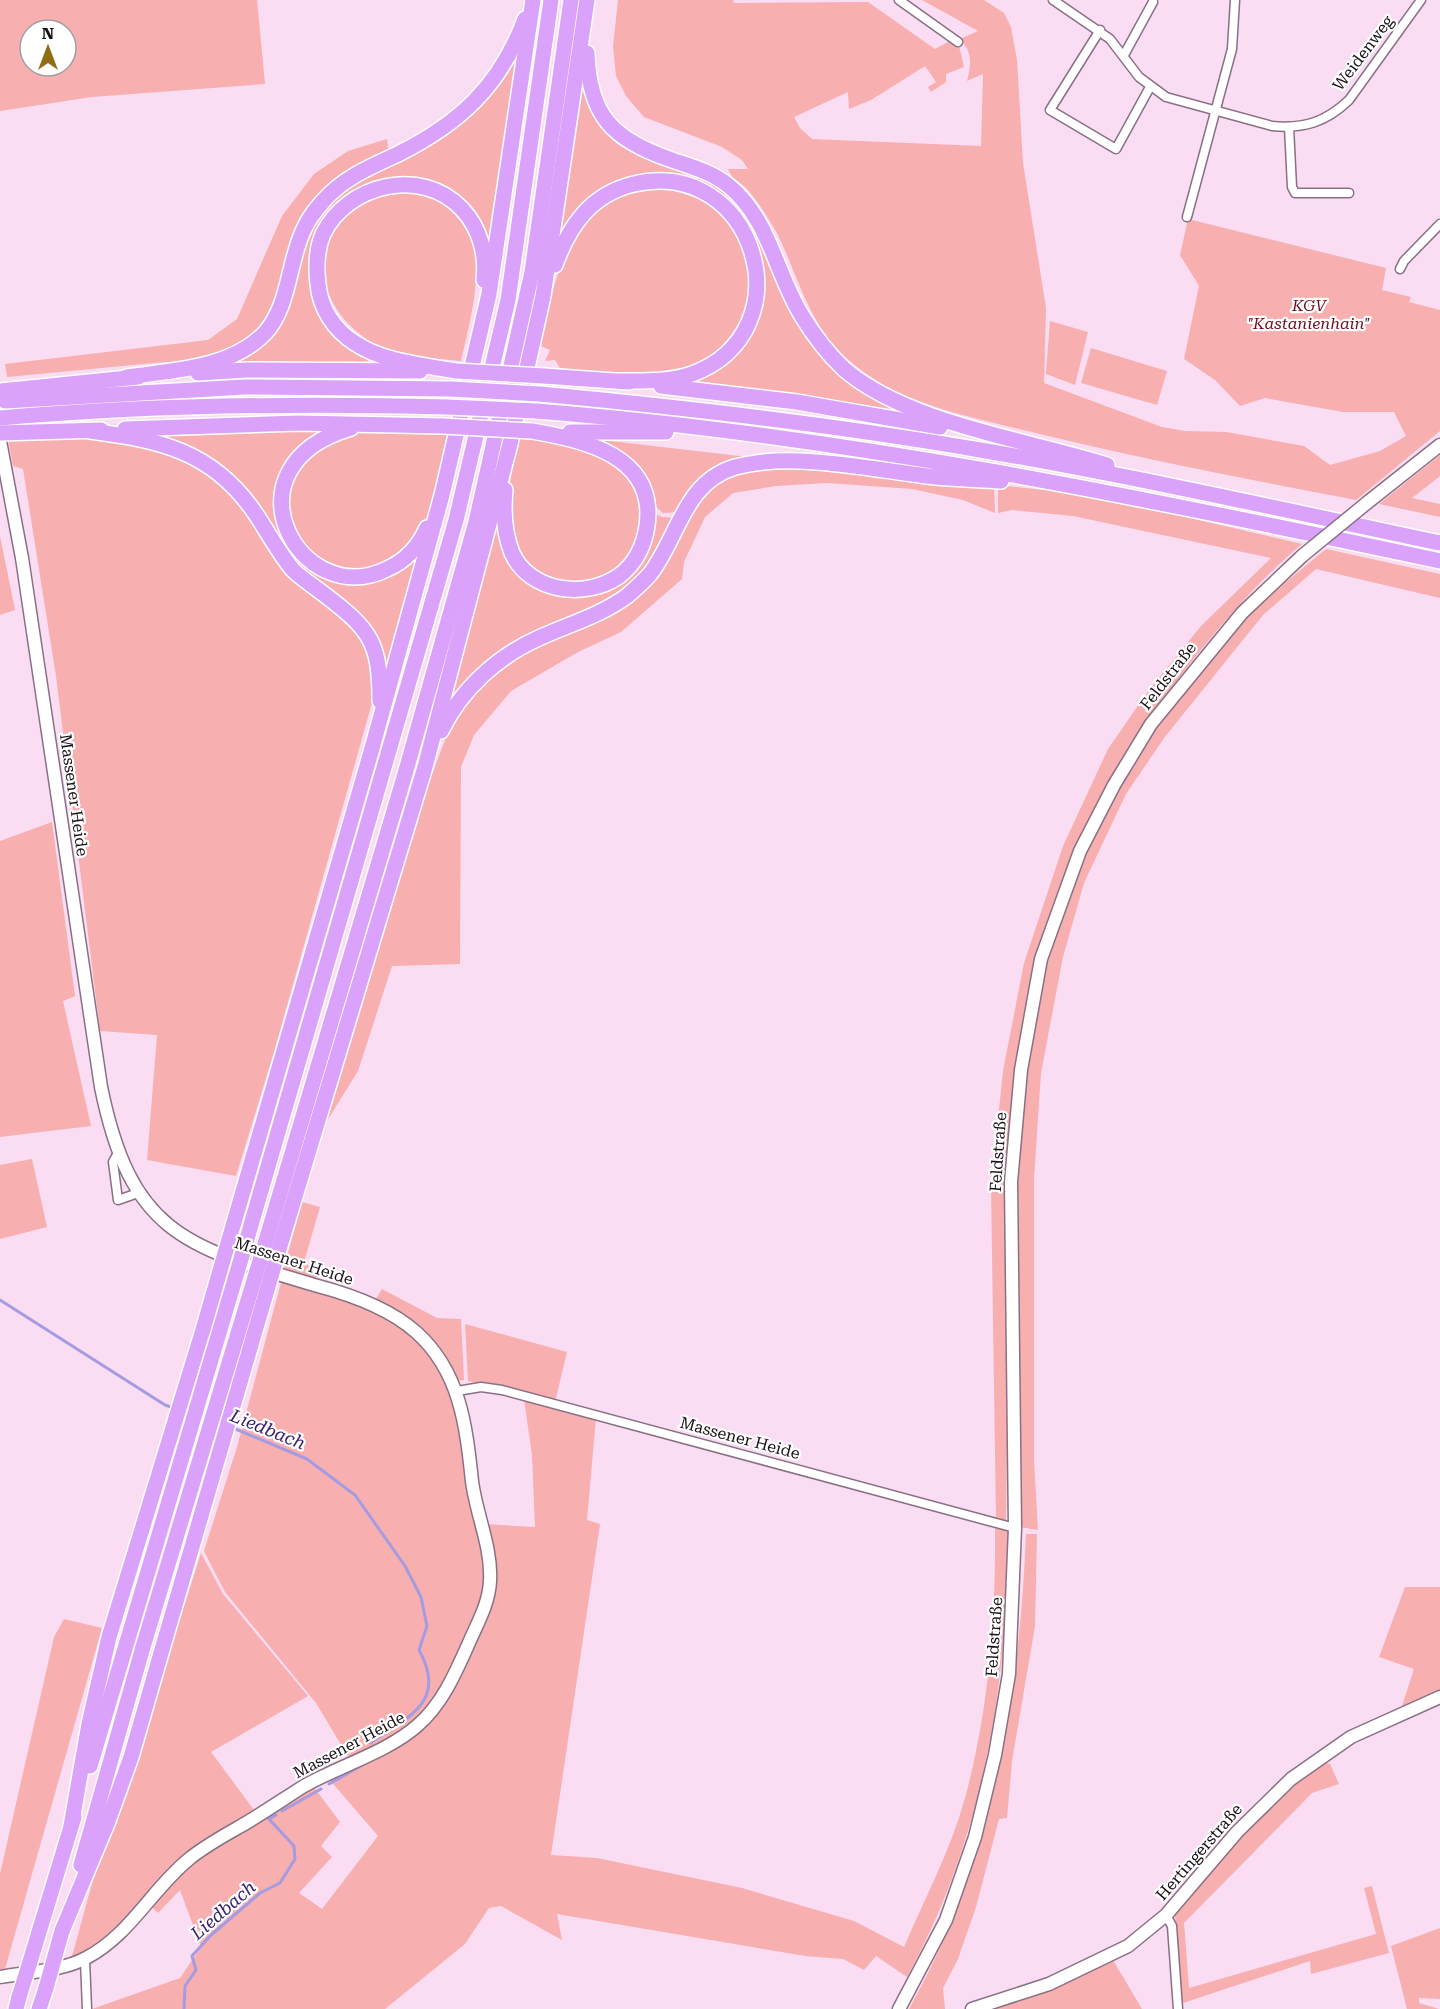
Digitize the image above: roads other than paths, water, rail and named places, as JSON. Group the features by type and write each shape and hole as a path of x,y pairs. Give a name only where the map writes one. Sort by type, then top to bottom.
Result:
{"highway":[{"path":"71,1826 89,1724 109,1637 228,1243 371,752 442,495 495,260 532,0"},
{"path":"0,398 205,365 231,356 265,333 276,313 303,230 314,212 346,180 438,132 470,107 493,83 520,31 532,0"},
{"path":"18,2003 244,1249 426,632 456,520 508,300 550,0"},
{"path":"62,1931 123,1778 161,1653 269,1257 477,522 532,272 571,0"},
{"path":"39,2009 143,1647 425,767 510,444 543,296 586,7"},
{"path":"586,7 588,75 592,95 601,112 617,132 639,148 702,169 727,184 744,200 760,222 801,314 844,369 884,396 922,413 1172,486"},
{"path":"543,296 569,231 595,202 613,191 645,182 682,184 713,198 733,215 746,233 757,273 754,309 746,328 722,358 693,374 675,378 620,381"},
{"path":"456,371 407,362 369,351 345,336 328,316 319,297 315,264 323,235 344,206 361,195 384,187 406,184 440,193 455,202 467,214 475,226 483,248 485,270 476,347"},
{"path":"128,377 246,370 456,371 620,381 797,402 1023,442"},
{"path":"0,398 244,387 451,389 540,394 798,421 986,451 1172,486 1440,543"},
{"path":"2,429 152,407 244,405 447,407 536,411 835,445 1092,488 1440,561"},
{"path":"2,429 90,431 298,423 391,424 592,433 727,431"},
{"path":"391,424 350,428 322,438 293,463 284,479 281,499 282,517 290,538 304,556 322,569 346,577 374,576 397,565 422,540 442,495"},
{"path":"90,431 168,445 194,455 216,470 239,492 295,572 353,616 368,634 378,655 380,669 380,703 371,752"},
{"path":"510,444 505,520 513,554 520,566 530,575 559,589 591,589 620,575 637,557 643,546 649,517 646,500 634,472 605,449 567,437 531,431"},
{"path":"425,767 445,724 472,685 508,655 540,637 592,616 626,596 650,574 686,506 709,481 734,467 774,462 838,464 924,476 1092,488"}],"street":[{"path":"899,0 958,42"},
{"name":"Weidenweg","path":"1053,0 1100,30 1124,55 1139,76 1150,87 1166,97 1215,112 1289,127 1319,122 1336,112 1349,100 1421,0"},
{"path":"1187,217 1232,49 1235,0"},
{"path":"1124,55 1153,2"},
{"path":"1100,30 1050,110 1116,149 1150,87"},
{"path":"1289,127 1294,193 1349,193"},
{"path":"1400,269 1404,261 1440,224"},
{"name":"Massener Heide","path":"0,1977 85,1959 111,1941 149,1904 176,1871 201,1850 305,1786 409,1732 428,1716 451,1683 487,1603 490,1581 489,1561 474,1491 466,1426 457,1391 434,1351 400,1320 352,1296 246,1265 205,1249 160,1219 138,1193 118,1153 101,1087 2,429"},
{"name":"Feldstraße","path":"899,2009 946,1920 975,1837 995,1755 1009,1674 1015,1528 1011,1182 1021,1070 1041,959 1080,851 1114,785 1151,724 1242,613 1302,556 1440,445"},
{"name":"Massener Heide","path":"118,1153 113,1162 117,1200 138,1193"},
{"name":"Massener Heide","path":"457,1391 481,1387 502,1390 1015,1528"},
{"name":"Hertingerstraße","path":"972,2009 1049,1984 1107,1957 1142,1936 1166,1915 1237,1832 1291,1779 1351,1737 1440,1697"},
{"path":"1166,1915 1172,1926 1178,2009"},
{"path":"85,1959 87,2009"}],"waterway":[{"name":"Liedbach","path":"0,1300 165,1405 174,1408"},
{"name":"Liedbach","path":"231,1427 307,1459 355,1495 405,1566 421,1597 427,1626 419,1650 427,1668 429,1683 426,1695 420,1706 410,1716 370,1743"},
{"name":"Liedbach","path":"329,1784 364,1764"},
{"name":"Liedbach","path":"282,1811 321,1789"},
{"name":"Liedbach","path":"184,2009 185,1986 196,1970 192,1956 210,1936 260,1893 280,1883 295,1859 294,1846 269,1819 276,1815"}],"park label":[{"name":"KGV \"Kastanienhain\"","path":"1309,314"}]}
